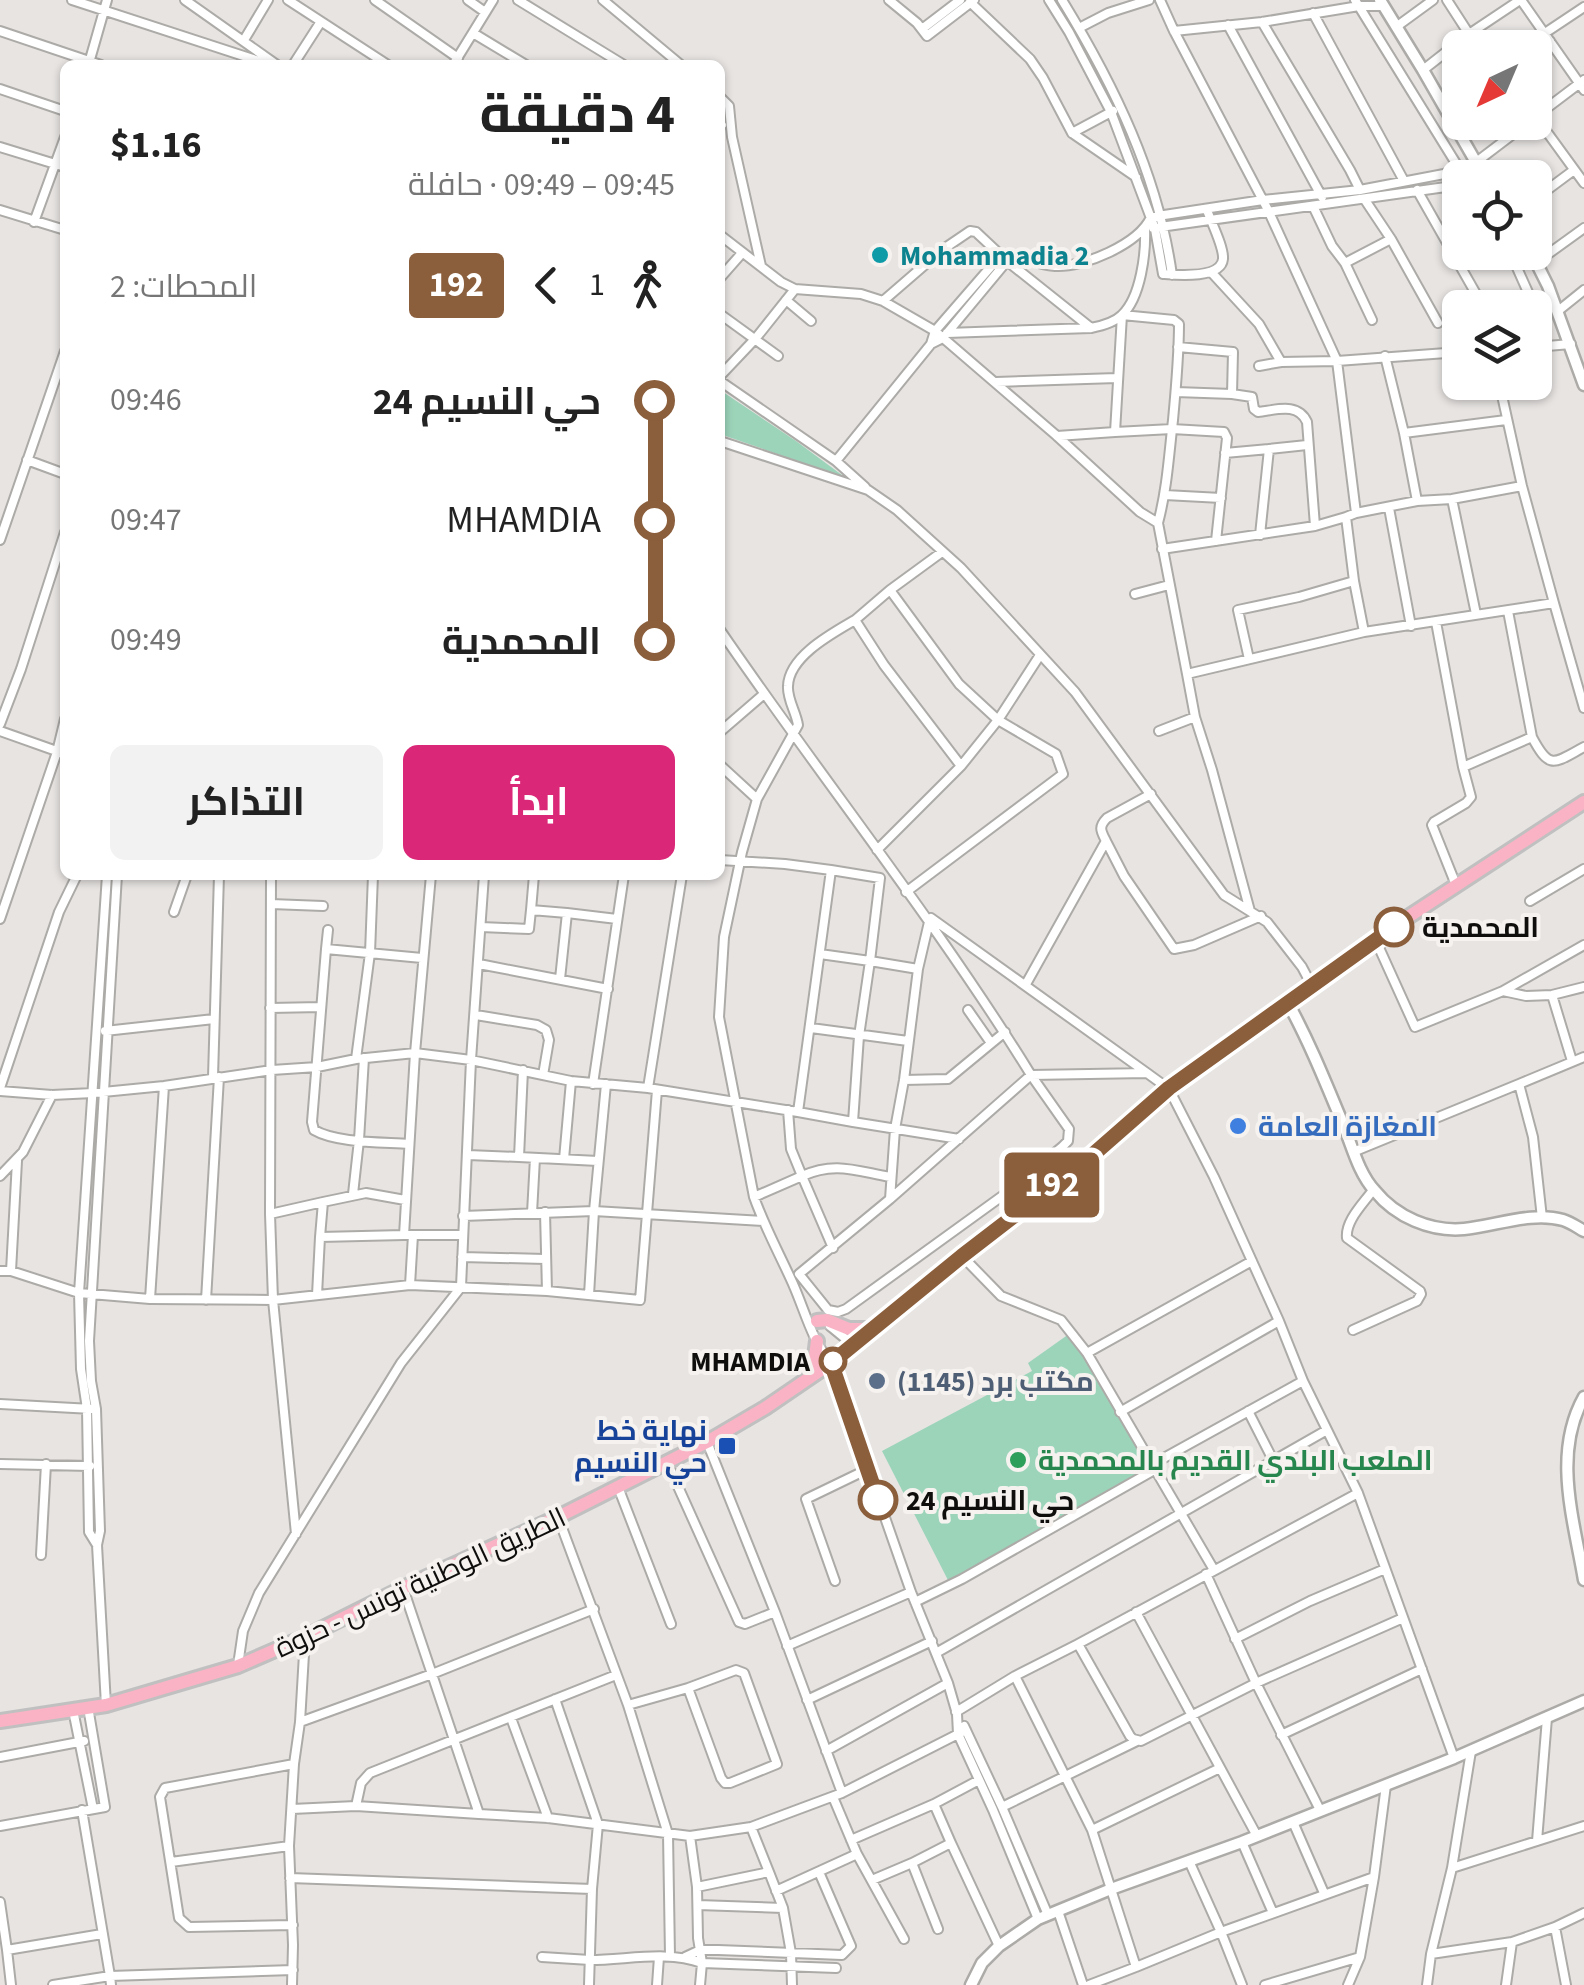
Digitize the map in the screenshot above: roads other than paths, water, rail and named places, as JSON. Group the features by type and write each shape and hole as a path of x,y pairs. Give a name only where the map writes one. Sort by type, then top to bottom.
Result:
{"main road":[{"name":"الطريق الوطنية تونس - حزوة","path":"0,1722 106,1705 238,1666 558,1517 707,1442 831,1363 1088,1159 1169,1088 1376,941 1584,802"},
{"path":"812,1319 849,1329 871,1330"},
{"path":"807,1380 817,1341"}],"street":[{"path":"72,0 106,5 260,60"},
{"path":"185,0 244,40 264,60"},
{"path":"244,40 268,0"},
{"path":"288,0 380,60"},
{"path":"375,0 455,60"},
{"path":"468,0 486,12"},
{"path":"457,60 493,0"},
{"path":"518,0 616,60"},
{"path":"603,0 675,60"},
{"path":"890,0 924,32 954,4 972,1 1030,59 1072,133 1135,177"},
{"path":"1050,0 1112,112 1154,224 1136,288 1122,315 1115,432"},
{"path":"1062,0 1122,108 1146,174 1162,272 1166,275 1212,273 1220,267 1223,260 1207,210"},
{"path":"1079,28 1126,2 1149,0"},
{"path":"1160,0 1268,210 1337,361 1356,513"},
{"path":"1396,26 1433,0"},
{"path":"1446,0 1466,30"},
{"path":"1475,30 1520,0 1543,30"},
{"path":"1174,31 1262,22 1357,3 1381,3 1473,160"},
{"path":"1357,3 1455,160"},
{"path":"90,60 106,5"},
{"path":"1552,33 1584,7"},
{"path":"1314,13 1404,181"},
{"path":"1262,22 1360,190"},
{"path":"296,60 320,23"},
{"path":"1228,25 1326,204"},
{"path":"0,30 81,60"},
{"path":"473,33 518,60"},
{"path":"1552,43 1564,65 1583,85 1552,106"},
{"path":"1423,70 1442,55"},
{"path":"0,88 60,109"},
{"path":"725,102 762,268"},
{"path":"1072,133 1122,108"},
{"path":"725,119 730,112"},
{"path":"1479,160 1505,140"},
{"path":"1552,140 1584,183"},
{"path":"0,147 60,166 34,222"},
{"path":"1552,187 1574,170"},
{"path":"1135,177 1146,174"},
{"path":"1005,257 1069,265 1115,250 1154,224 1207,210 1442,176"},
{"path":"1154,224 1211,220 1442,187"},
{"path":"1417,190 1474,290"},
{"path":"1366,200 1438,324"},
{"path":"1313,206 1372,320"},
{"path":"0,210 60,229"},
{"path":"1552,247 1584,228"},
{"path":"883,301 964,233 976,232 1091,328"},
{"path":"725,239 795,288 844,290 883,301 945,335 1140,512 1158,523"},
{"path":"1345,263 1391,239"},
{"path":"725,272 742,253"},
{"path":"931,344 935,331 1005,257"},
{"path":"836,461 931,344 945,335 1005,257"},
{"path":"1540,270 1584,383"},
{"path":"1212,273 1259,324 1282,362"},
{"path":"725,373 795,288"},
{"path":"1558,312 1584,290"},
{"path":"786,300 811,321"},
{"path":"945,335 1091,328 1122,315 1177,322 1176,392 1165,495 1158,523 1195,717 1250,910"},
{"path":"725,317 778,356"},
{"path":"1552,346 1570,344"},
{"path":"1178,348 1232,352 1232,394"},
{"path":"1259,366 1442,353"},
{"path":"1385,356 1417,501"},
{"path":"0,540 60,366"},
{"path":"995,382 1116,378"},
{"path":"725,383 836,461 961,568 1075,692 1224,894 1261,916 1302,967 1312,986"},
{"path":"1176,392 1252,397 1258,412 1300,411 1307,422 1315,526"},
{"path":"1502,400 1522,486 1584,708"},
{"path":"1404,433 1506,420"},
{"path":"1058,436 1172,429 1224,432 1216,541"},
{"path":"725,443 868,490"},
{"path":"1225,453 1307,446"},
{"path":"1260,535 1270,449"},
{"path":"27,460 60,472"},
{"path":"1162,549 1315,526 1417,501 1522,486"},
{"path":"1165,495 1221,498"},
{"path":"1452,499 1476,614"},
{"path":"1390,508 1411,626"},
{"path":"1346,517 1364,632"},
{"path":"0,724 60,547"},
{"path":"942,552 856,620 814,646 796,664 788,680 787,692 798,725 757,799 724,937 719,1017 762,1221 795,1276 817,1341 831,1363 866,1470 948,1683 962,1732 980,1780 998,1809"},
{"path":"1249,659 1238,610 1354,581"},
{"path":"1135,594 1169,585"},
{"path":"890,590 959,684 998,720 1056,754 1064,774 906,892"},
{"path":"1187,674 1364,632 1554,602"},
{"path":"1508,611 1532,738 1542,757 1557,761 1584,748"},
{"path":"856,620 884,665 961,766"},
{"path":"1436,622 1471,797 1434,822 1432,828 1456,886"},
{"path":"725,637 929,922 1068,1128 1068,1141 1004,1194 846,1309 828,1310 795,1276"},
{"path":"725,648 730,644"},
{"path":"877,850 961,766 998,720 1040,655"},
{"path":"725,728 764,694"},
{"path":"1159,731 1195,717"},
{"path":"0,732 60,753"},
{"path":"1463,766 1532,738"},
{"path":"0,919 60,756"},
{"path":"725,770 757,799"},
{"path":"1151,794 1107,818 1100,829 1124,876 1175,950 1261,916"},
{"path":"1026,984 1106,842"},
{"path":"725,860 896,878"},
{"path":"831,870 811,1028 793,1111 791,1150 834,1248"},
{"path":"1530,900 1584,870"},
{"path":"853,1122 859,1036 880,878"},
{"path":"75,880 59,912 0,1089 52,1095 92,1093 415,1053 471,1060 571,1081 736,1101 960,1139"},
{"path":"92,1409 82,1381 79,1292 107,880"},
{"path":"106,1705 97,1545 89,1532 93,1466 89,1355 117,880"},
{"path":"174,912 185,880"},
{"path":"206,1300 216,1077 219,880"},
{"path":"271,880 273,1300 296,1536"},
{"path":"352,1194 360,1140 360,1058 374,880"},
{"path":"410,1285 405,1200 430,880"},
{"path":"238,1666 242,1630 260,1594 401,1363 462,1287 471,1060 484,880"},
{"path":"481,927 529,930 534,880"},
{"path":"593,1084 623,880"},
{"path":"0,1271 79,1292 150,1299 273,1300 410,1285 640,1300 652,1089 681,880"},
{"path":"271,904 323,906"},
{"path":"531,910 617,919"},
{"path":"560,979 567,912"},
{"path":"921,912 1169,1088 1214,1176 1358,1493 1454,1758"},
{"path":"890,1200 895,1128 918,969 929,922"},
{"path":"328,930 317,1041 314,1130 360,1140 409,1144"},
{"path":"1376,941 1416,1027 1503,991 1584,945"},
{"path":"326,948 422,958"},
{"path":"820,954 918,969"},
{"path":"479,964 608,989"},
{"path":"1503,991 1552,996 1584,987"},
{"path":"1552,996 1572,1061"},
{"path":"1288,1002 1310,1043 1353,1152 1373,1190 1391,1206 1413,1220 1444,1229 1542,1218 1564,1220 1584,1230"},
{"path":"270,1008 320,1007"},
{"path":"968,1010 990,1043"},
{"path":"476,1015 537,1025 546,1030 549,1040 543,1075"},
{"path":"96,1030 214,1019"},
{"path":"811,1028 908,1041"},
{"path":"904,1080 948,1079 1005,1032"},
{"path":"1353,1152 1584,1057"},
{"path":"519,1156 523,1070"},
{"path":"795,1276 834,1248 1031,1074 1147,1073"},
{"path":"564,1159 571,1081"},
{"path":"590,1295 606,1084"},
{"path":"1520,1084 1533,1137 1542,1218"},
{"path":"150,1299 164,1086"},
{"path":"0,1176 17,1161 52,1095"},
{"path":"468,1154 598,1162"},
{"path":"532,1213 535,1158"},
{"path":"11,1272 17,1161"},
{"path":"754,1197 816,1170 836,1167 890,1178"},
{"path":"1352,1330 1417,1301 1421,1294 1347,1238 1348,1224 1373,1190"},
{"path":"270,1214 366,1192 405,1200"},
{"path":"1004,1194 1020,1212"},
{"path":"316,1295 323,1202"},
{"path":"463,1216 594,1211 762,1221"},
{"path":"546,1212 546,1291"},
{"path":"320,1236 462,1234"},
{"path":"962,1256 1001,1296 1061,1320 1086,1354 1182,1515 1256,1683 1320,1810"},
{"path":"462,1258 545,1259"},
{"path":"1086,1354 1252,1261"},
{"path":"82,1267 94,1268"},
{"path":"812,1319 852,1344"},
{"path":"1120,1412 1279,1321"},
{"path":"916,1602 962,1580 1304,1381"},
{"path":"1584,1397 1571,1426 1566,1472 1584,1580"},
{"path":"0,1404 92,1409"},
{"path":"1248,1412 1274,1462"},
{"path":"936,1654 1328,1430"},
{"path":"707,1442 826,1751 851,1840 904,1940"},
{"path":"668,1462 739,1622 745,1624 775,1612"},
{"path":"0,1464 93,1466"},
{"path":"41,1555 46,1464"},
{"path":"835,1581 806,1498 866,1470"},
{"path":"618,1487 670,1624"},
{"path":"956,1713 1016,1676 1358,1493"},
{"path":"558,1517 628,1705 668,1834 670,1956"},
{"path":"1236,1638 1386,1569"},
{"path":"403,1588 479,1814"},
{"path":"787,1646 911,1592"},
{"path":"300,1722 594,1609"},
{"path":"1136,1612 1257,1836"},
{"path":"998,1809 1256,1683 1404,1618"},
{"path":"292,1985 289,1846 305,1637"},
{"path":"807,1700 932,1641"},
{"path":"1078,1644 1130,1736 1137,1741"},
{"path":"1281,1735 1422,1669"},
{"path":"628,1705 741,1670 778,1764 724,1784 688,1688"},
{"path":"356,1806 360,1783 370,1773 616,1675"},
{"path":"1016,1676 1092,1830 1136,1966"},
{"path":"826,1751 948,1683"},
{"path":"555,1699 598,1824 589,1985"},
{"path":"970,1985 982,1962 999,1946 1048,1915 1293,1822 1584,1702"},
{"path":"0,1826 105,1806 94,1739 81,1709"},
{"path":"81,1709 80,1741 93,1809"},
{"path":"511,1718 548,1818"},
{"path":"1538,1841 1547,1718"},
{"path":"292,1810 356,1806 548,1818 690,1836 751,1826 838,1795 962,1732"},
{"path":"962,1732 1048,1915 1086,1985 1374,1877"},
{"path":"0,1757 94,1739"},
{"path":"1428,1985 1470,1751"},
{"path":"292,1925 189,1927 179,1918 160,1797 165,1788 294,1764"},
{"path":"1092,1830 1220,1768"},
{"path":"851,1840 980,1780"},
{"path":"1348,1985 1360,1957 1386,1785"},
{"path":"934,1804 999,1946"},
{"path":"82,1810 110,1980"},
{"path":"1293,1822 1324,1894"},
{"path":"751,1826 783,1908 792,1985"},
{"path":"1452,1868 1584,1826"},
{"path":"690,1836 702,1963 700,1985"},
{"path":"1242,1842 1274,1913"},
{"path":"872,1880 951,1843"},
{"path":"170,1862 289,1846"},
{"path":"776,1891 857,1854"},
{"path":"1188,1861 1242,1985"},
{"path":"912,1863 938,1929"},
{"path":"696,1888 769,1872"},
{"path":"685,1957 700,1950 842,1955 852,1946 819,1872"},
{"path":"290,1878 592,1889"},
{"path":"0,1902 11,1985"},
{"path":"698,1905 783,1908"},
{"path":"1431,1954 1512,1942 1584,1913"},
{"path":"1555,1927 1566,1985"},
{"path":"7,1950 102,1934"},
{"path":"1506,1985 1512,1942"},
{"path":"542,1957 590,1960 670,1956 702,1963 836,1968"},
{"path":"657,1985 660,1957"},
{"path":"1265,1985 1360,1957"},
{"path":"53,1985 149,1974 292,1970"},
{"path":"149,1974 150,1985"}],"place":[{"name":"Mohammadia 2","path":"880,255"},
{"name":"المحمدية","path":"1394,927"},
{"name":"المغازة العامة","path":"1238,1126"},
{"name":"MHAMDIA","path":"833,1361"},
{"name":"مكتب برد (1145)","path":"877,1381"},
{"name":"نهاية خط حي النسيم","path":"727,1446"},
{"name":"الملعب البلدي القديم بالمحمدية","path":"1018,1460"},
{"name":"حي النسيم 24","path":"878,1500"}]}
